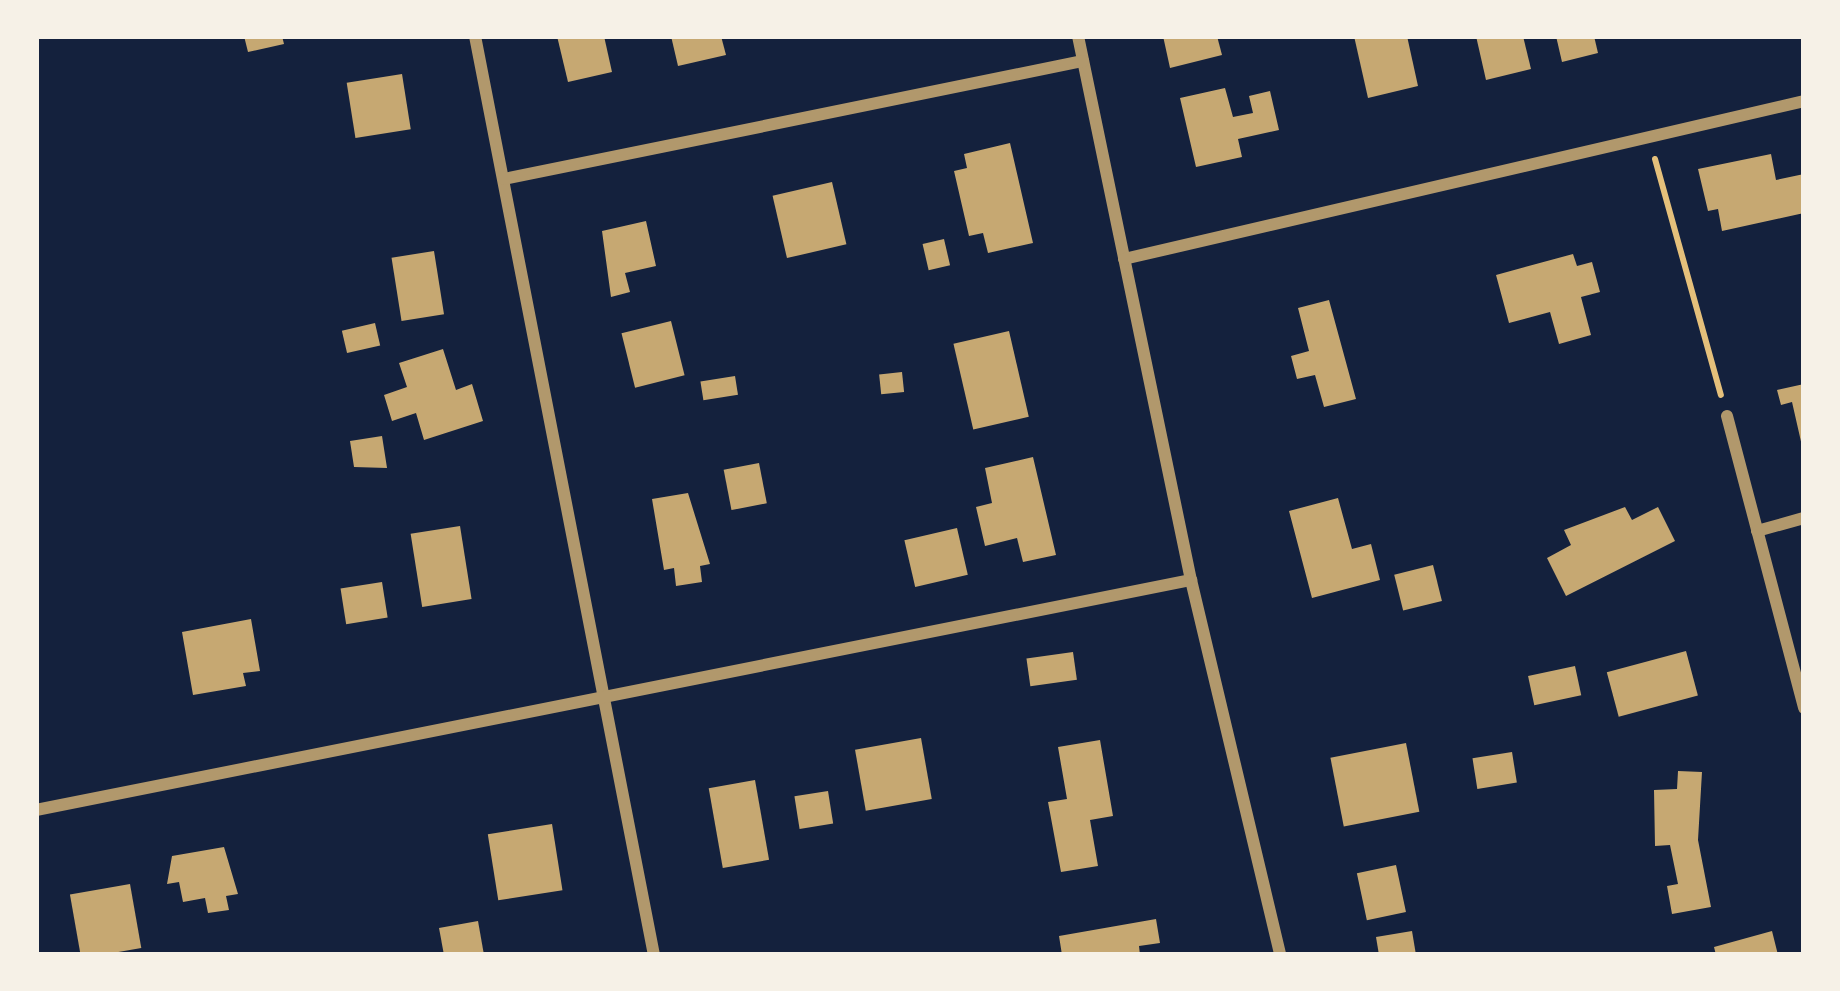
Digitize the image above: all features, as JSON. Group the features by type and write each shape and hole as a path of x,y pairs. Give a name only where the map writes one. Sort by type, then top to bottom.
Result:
{"street":[{"path":"475,36 655,955"},
{"path":"1078,36 1191,580 1280,955"},
{"path":"504,179 1083,62"},
{"path":"1124,259 1804,101"},
{"path":"1726,416 1804,708"},
{"path":"1757,531 1804,518"},
{"path":"36,810 1191,580"}],"path":[{"path":"1650,138 1726,416"}],"building":[{"path":"244,36 282,36 284,44 248,52"},
{"path":"557,36 604,36 612,72 568,82"},
{"path":"671,36 721,36 726,55 678,66"},
{"path":"1163,36 1217,36 1222,55 1170,68"},
{"path":"1354,36 1407,36 1418,86 1368,98"},
{"path":"1476,36 1523,36 1531,69 1486,80"},
{"path":"1556,36 1594,36 1598,53 1562,62"},
{"path":"402,74 411,129 355,138 347,83"},
{"path":"1225,88 1233,117 1253,113 1249,96 1270,91 1279,130 1238,139 1242,157 1196,167 1180,98"},
{"path":"1010,143 1033,243 988,253 983,233 969,236 954,171 967,168 964,154"},
{"path":"1771,154 1776,180 1804,174 1804,213 1722,231 1718,209 1708,211 1698,169"},
{"path":"832,182 846,244 787,258 773,196"},
{"path":"646,221 656,266 625,273 630,292 611,297 602,231"},
{"path":"944,239 950,265 929,270 923,244"},
{"path":"434,251 444,314 402,321 392,258"},
{"path":"1573,254 1577,266 1592,262 1600,292 1581,297 1591,335 1559,344 1550,312 1509,323 1496,275"},
{"path":"1329,300 1356,399 1324,407 1315,375 1297,379 1291,356 1309,351 1298,308"},
{"path":"671,321 685,375 635,388 622,333"},
{"path":"375,323 380,345 347,353 342,331"},
{"path":"1009,331 1029,417 973,430 953,344"},
{"path":"443,349 456,390 472,384 483,421 424,440 416,413 392,421 384,395 407,387 399,363"},
{"path":"902,372 904,392 881,394 879,374"},
{"path":"735,376 738,395 703,400 700,381"},
{"path":"1804,384 1802,446 1792,402 1781,405 1777,390"},
{"path":"382,436 387,468 354,467 350,441"},
{"path":"1033,457 1056,555 1023,562 1017,538 985,546 976,507 992,503 985,468"},
{"path":"759,463 767,503 731,510 724,470"},
{"path":"688,493 710,564 700,566 702,582 676,586 674,568 664,570 652,499"},
{"path":"1338,498 1352,549 1371,544 1380,580 1312,598 1289,511"},
{"path":"1625,507 1632,520 1658,507 1675,541 1566,596 1547,558 1571,545 1564,530"},
{"path":"460,526 472,599 422,607 411,534"},
{"path":"957,528 968,575 915,587 904,540"},
{"path":"1433,565 1442,601 1403,611 1394,575"},
{"path":"382,582 388,618 346,624 341,589"},
{"path":"251,619 260,671 243,673 246,686 193,695 182,632"},
{"path":"1686,651 1698,695 1619,717 1607,672"},
{"path":"1073,652 1077,680 1030,686 1026,659"},
{"path":"1575,666 1581,695 1534,705 1528,676"},
{"path":"921,738 932,799 866,811 855,750"},
{"path":"1100,740 1113,816 1090,820 1098,866 1061,872 1048,802 1067,799 1058,747"},
{"path":"1406,743 1419,812 1344,826 1330,758"},
{"path":"1512,752 1517,783 1477,789 1472,758"},
{"path":"1678,771 1702,772 1698,840 1711,907 1672,914 1667,886 1678,884 1670,845 1655,846 1654,790 1677,789"},
{"path":"755,780 769,860 723,868 709,788"},
{"path":"828,791 833,824 800,829 794,796"},
{"path":"552,824 562,890 498,900 488,834"},
{"path":"224,847 238,894 226,896 229,910 208,913 205,898 183,902 179,882 167,884 172,856"},
{"path":"1396,865 1406,912 1367,920 1357,873"},
{"path":"130,884 141,948 81,955 70,895"},
{"path":"1156,919 1160,943 1139,946 1140,955 1062,955 1059,936"},
{"path":"478,921 484,955 444,955 439,928"},
{"path":"1412,931 1416,955 1379,955 1376,937"},
{"path":"1772,931 1778,955 1716,955 1714,947"}]}
